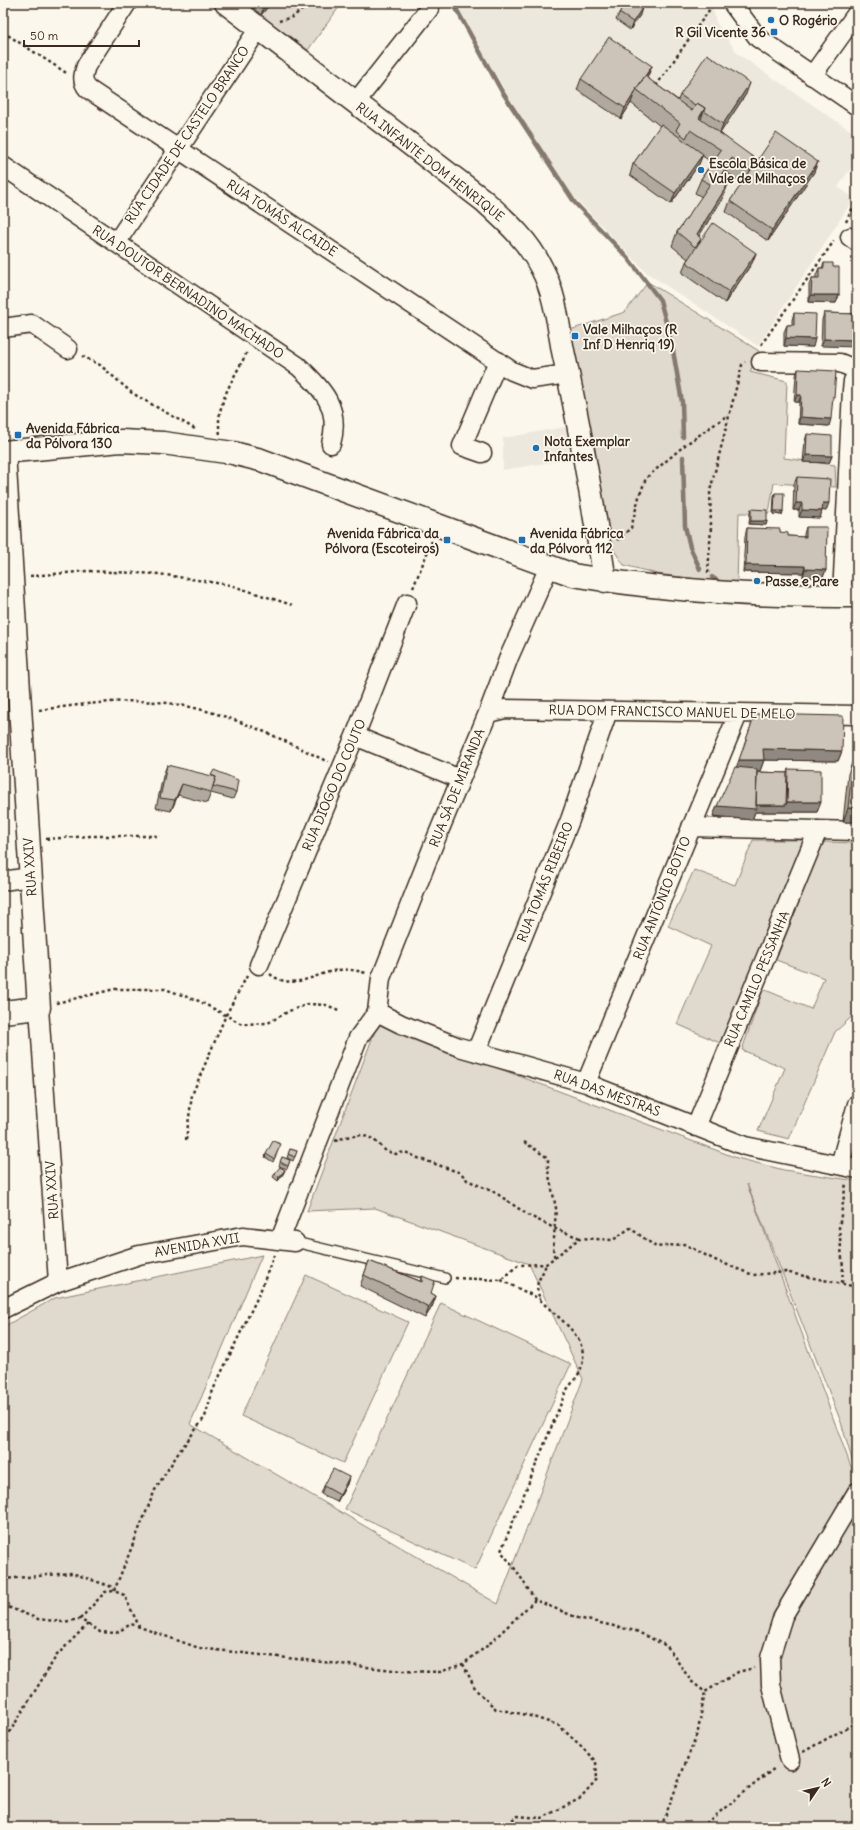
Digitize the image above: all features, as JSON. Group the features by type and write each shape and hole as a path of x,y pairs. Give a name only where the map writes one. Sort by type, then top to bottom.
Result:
{"street":[{"path":"83,84 83,76 86,66 127,3"},
{"name":"RUA INFANTE DOM HENRIQUE","path":"226,3 483,200 519,234 542,269 550,289 568,374 605,581"},
{"path":"732,3 758,38 857,106"},
{"path":"355,103 429,9"},
{"path":"812,76 857,13"},
{"name":"RUA CIDADE DE CASTELO BRANCO","path":"116,242 259,28"},
{"name":"RUA TOMÁS ALCAIDE","path":"83,84 96,95 512,371 532,379 568,374"},
{"name":"RUA DOUTOR BERNADINO MACHADO","path":"3,166 298,366 315,382 325,395 332,409 335,421 335,432 331,444"},
{"path":"3,328 32,324 68,349"},
{"path":"3,452 121,441 163,443 224,452 262,460 573,575 605,581 706,590 785,595 849,596 852,478 852,390 853,381 857,372 840,363 756,357"},
{"path":"482,453 462,446 498,362"},
{"name":"RUA XXIV","path":"3,452 58,1282"},
{"name":"RUA SÁ DE MIRANDA","path":"376,1012 382,978 460,779 488,713 508,656 549,567"},
{"name":"RUA DIOGO DO COUTO","path":"259,965 355,736 407,603"},
{"name":"RUA DOM FRANCISCO MANUEL DE MELO","path":"488,713 505,709 857,715"},
{"name":"RUA TOMÁS RIBEIRO","path":"476,1052 570,820 608,711"},
{"name":"RUA ANTÓNIO BOTTO","path":"586,1083 738,714"},
{"path":"355,736 460,779"},
{"path":"691,827 857,831"},
{"name":"RUA CAMILO PESSANHA","path":"696,1127 818,830"},
{"path":"3,881 30,877"},
{"path":"3,1012 39,1008"},
{"path":"288,1241 317,1147 358,1038 376,1012"},
{"name":"RUA DAS MESTRAS","path":"376,1012 459,1047 586,1083 745,1146 848,1167"},
{"path":"848,1167 857,1104"},
{"name":"AVENIDA XVII","path":"3,1309 58,1282 147,1254 243,1236 288,1241"},
{"path":"790,1760 771,1685 770,1658 783,1616 857,1492"}],"lane":[{"name":"AVENIDA XVII","path":"288,1241 445,1278"}],"path":[{"path":"259,28 292,17 312,3"},
{"path":"653,90 712,6 717,3"},
{"path":"3,32 83,84"},
{"path":"706,590 711,527 710,491 728,415 742,365 756,357 847,235 857,199"},
{"path":"224,452 218,422 222,403 254,337"},
{"path":"68,349 100,365 132,394 197,430"},
{"path":"601,552 631,528 639,497 646,478 685,445 728,415"},
{"path":"407,603 438,526"},
{"path":"12,577 88,571 159,574 230,585 292,605"},
{"path":"20,713 92,702 157,702 191,708 242,722 341,768"},
{"path":"28,840 90,836 160,836"},
{"path":"186,1140 192,1095 226,1015 245,979 259,965 273,976 289,981 308,980 337,970 354,969 382,978"},
{"path":"39,1008 115,989 165,989 199,1002 242,1024 268,1023 289,1011 309,1004 326,1005 341,1011"},
{"path":"317,1147 346,1137 362,1135 373,1139 386,1151 396,1154 405,1152 461,1173 467,1180 496,1193 528,1215 580,1238 613,1240 630,1228 656,1247 684,1244 715,1260 753,1275 785,1272 857,1286"},
{"path":"524,1142 548,1158 548,1171 556,1208 556,1228 553,1253 555,1257"},
{"path":"842,1283 843,1268 840,1252 839,1228 848,1167"},
{"path":"857,1204 855,1229 857,1256"},
{"path":"540,1299 536,1285 546,1264 580,1238"},
{"path":"114,1590 155,1490 179,1452 205,1417 213,1390 260,1292 288,1241"},
{"path":"501,1280 518,1265 546,1264"},
{"path":"445,1278 501,1280 540,1299 580,1338 584,1351 579,1373 566,1390 501,1551 518,1573 534,1600 578,1618 636,1631 667,1646 691,1681 705,1692"},
{"path":"3,1579 72,1573 124,1595 134,1618 140,1627"},
{"path":"3,1605 38,1619 63,1622 80,1619 105,1592 114,1590"},
{"path":"80,1619 100,1632 116,1632 131,1624 199,1648 394,1670 440,1672 463,1664 487,1646 534,1600"},
{"path":"3,1743 57,1655 88,1624"},
{"path":"463,1664 476,1690 496,1710 527,1715 558,1725 596,1762 597,1780 581,1798 542,1818 518,1816 501,1827"},
{"path":"661,1827 698,1731 705,1692 738,1672 758,1666 770,1668"}],"shaded area":[{"path":"271,3 342,3 308,50 261,15"},
{"name":"Escola Básica de Vale de Milhaços","path":"453,3 712,3 716,22 738,54 857,135 857,159 838,187 854,198 758,346 647,273 559,181"},
{"path":"648,282 759,351 750,372 787,381 784,458 835,465 836,487 774,483 769,513 739,513 737,584 657,574 624,565 611,546 570,330 625,312"},
{"name":"Nota Exemplar Infantes","path":"565,427 570,459 503,470 503,438"},
{"path":"753,840 804,840 720,1043 677,1024 711,946 668,926 694,870 735,885"},
{"path":"823,842 857,843 857,1012 835,1032 789,1139 758,1131 785,1068 742,1050 763,989 811,1009 824,978 776,960"},
{"path":"378,1023 737,1158 784,1170 857,1181 857,1477 841,1422 747,1184 857,1483 857,1827 3,1827 3,1327 55,1298 262,1255 190,1424 498,1604 583,1379 529,1264 375,1208 307,1211"},
{"path":"306,1275 408,1322 343,1463 241,1416"},
{"path":"441,1303 571,1364 475,1570 345,1509"}],"building":[{"path":"625,3 635,3 642,8 633,22 619,13"},
{"path":"609,37 652,66 625,108 581,79"},
{"path":"707,54 750,83 723,124 704,111 705,108 697,103 695,105 680,95"},
{"path":"645,76 692,111 697,103 705,108 699,118 757,160 750,170 732,158 719,178 728,184 697,234 701,239 695,247 677,232 710,184 701,179 721,150 690,130 686,138 676,130 680,123 636,89"},
{"path":"661,124 703,154 675,193 633,164"},
{"path":"776,133 818,162 772,230 730,201"},
{"path":"713,223 756,253 729,292 686,262"},
{"path":"824,263 833,263 833,267 839,267 839,295 811,295 812,278 819,278 819,268 824,268"},
{"path":"794,313 816,314 815,339 786,338 787,325 794,325"},
{"path":"824,313 857,314 857,340 824,339"},
{"path":"798,369 836,371 831,419 800,417 801,395 797,395"},
{"path":"807,434 832,436 832,456 806,455"},
{"path":"797,477 830,479 829,503 823,503 822,511 802,510 802,503 796,503"},
{"path":"775,493 784,493 783,511 774,511"},
{"path":"751,509 767,510 767,521 751,521"},
{"path":"806,527 827,527 826,570 805,569 805,566 746,565 747,528 780,529 780,532 788,533 788,536 806,537"},
{"path":"755,714 843,716 842,751 763,749 764,760 739,760"},
{"path":"853,760 857,760 857,808 848,808"},
{"path":"167,765 216,777 211,792 182,784 175,800 160,798"},
{"path":"735,767 757,769 756,809 717,806"},
{"path":"788,769 821,770 821,802 787,802"},
{"path":"214,770 238,780 236,792 213,786 216,777 211,775"},
{"path":"757,772 787,773 786,805 756,805"},
{"path":"273,1141 281,1144 274,1159 266,1154"},
{"path":"290,1149 297,1151 295,1157 288,1154"},
{"path":"282,1157 290,1160 288,1166 280,1162"},
{"path":"280,1167 285,1170 279,1177 275,1173"},
{"path":"369,1261 422,1282 422,1276 435,1281 431,1293 436,1296 429,1307 364,1275"},
{"path":"333,1469 349,1477 340,1495 324,1486"}],"waterway":[{"path":"453,3 501,90 575,203 628,258 660,300 672,345 682,402 683,437"},
{"path":"683,457 685,526 690,547 700,569"},
{"path":"712,577 722,584"}],"place":[{"name":"O Rogério","path":"771,20"},
{"name":"R Gil Vicente 36","path":"774,32"},
{"name":"Escola Básica de Vale de Milhaços","path":"701,170"},
{"name":"Vale Milhaços (R Inf D Henriq 19)","path":"575,336"},
{"name":"Avenida Fábrica da Pólvora 130","path":"18,435"},
{"name":"Nota Exemplar Infantes","path":"536,448"},
{"name":"Avenida Fábrica da Pólvora (Escoteiros)","path":"447,540"},
{"name":"Avenida Fábrica da Pólvora 112","path":"522,540"},
{"name":"Passe e Pare","path":"757,581"}]}
